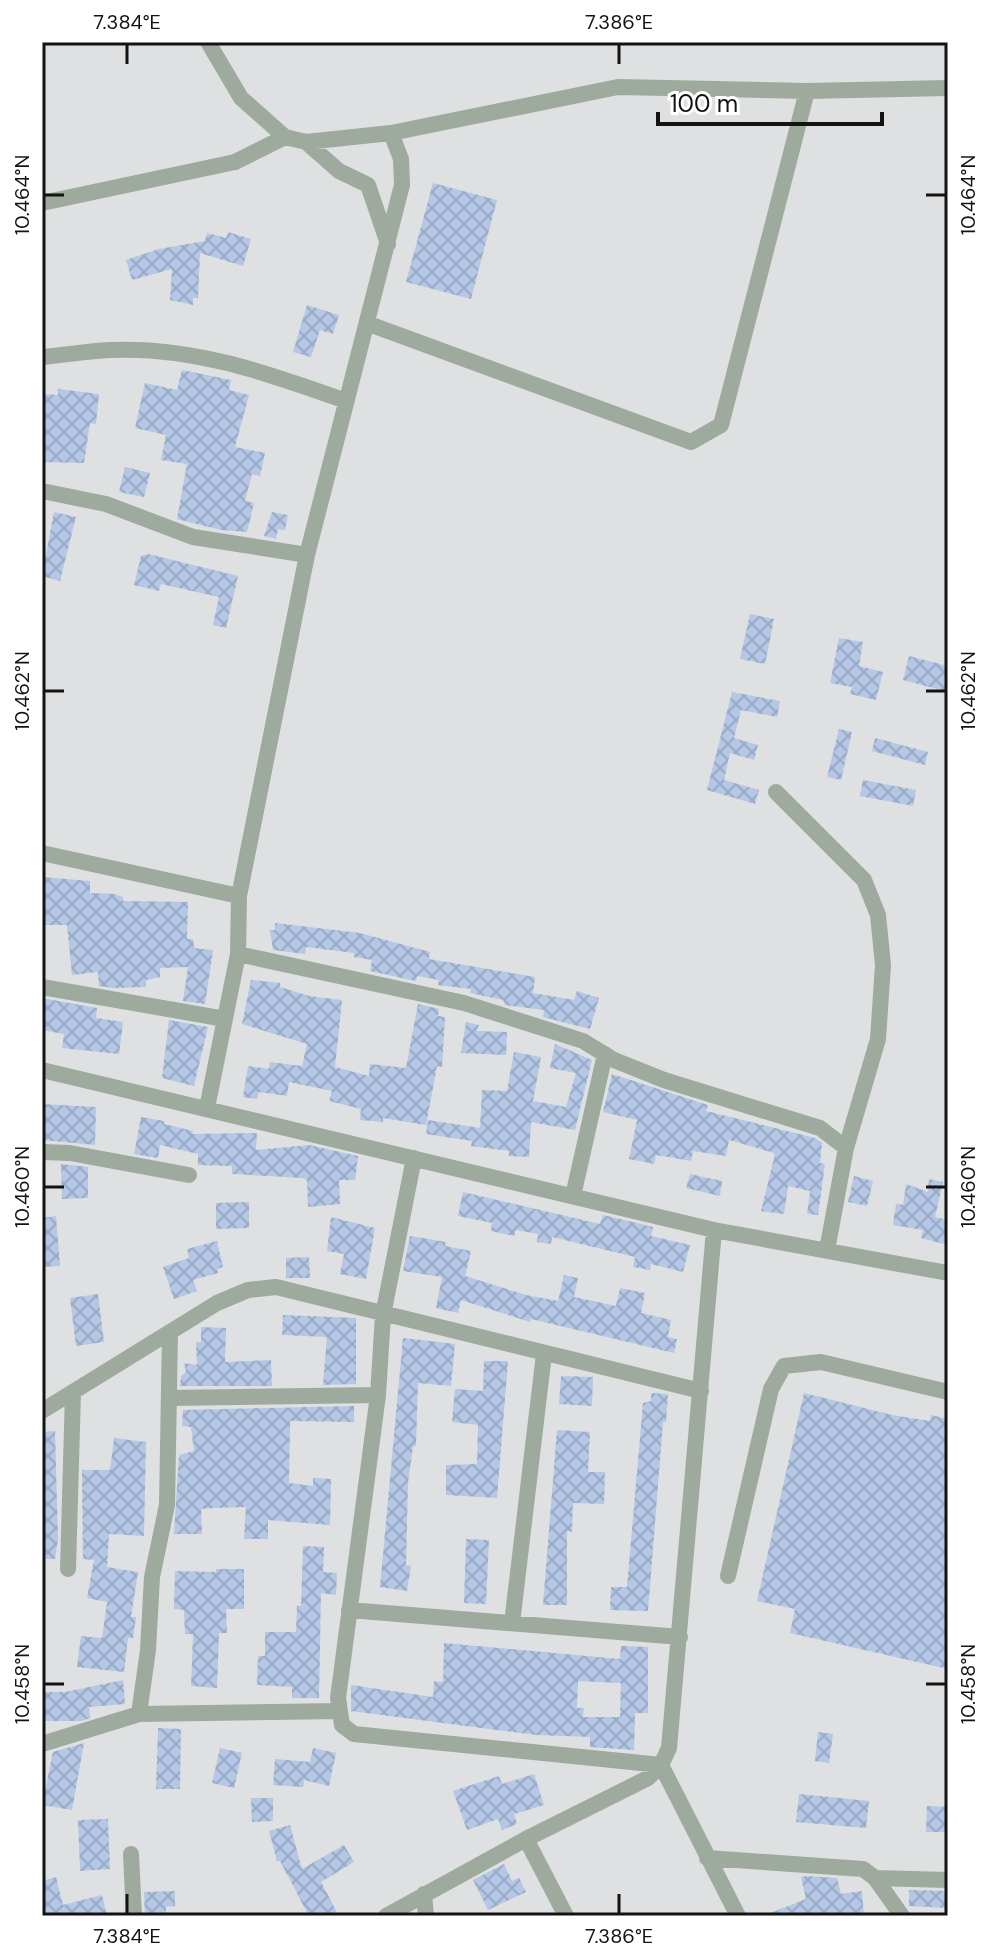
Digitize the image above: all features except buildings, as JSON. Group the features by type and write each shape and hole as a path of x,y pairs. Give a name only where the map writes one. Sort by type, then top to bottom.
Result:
{"street":[{"path":"208,42 241,98 285,137 306,142 391,133 618,87 807,91 948,88"},
{"path":"369,324 691,442 721,425 807,91"},
{"path":"207,1108 238,954 239,896 307,555 369,324 402,185 401,159 391,133"},
{"path":"42,203 235,162 285,137"},
{"path":"306,142 339,171 368,185 388,244"},
{"path":"42,357 113,350 188,354 257,369 346,401"},
{"path":"42,491 106,504 193,537 307,555"},
{"path":"776,792 864,880 878,915 883,965 878,1039 846,1148 827,1250"},
{"path":"42,853 239,896"},
{"path":"238,954 464,1003 583,1041 664,1080 820,1128 846,1148"},
{"path":"42,987 225,1019"},
{"path":"573,1196 605,1054"},
{"path":"42,1070 714,1230 948,1273"},
{"path":"42,1152 70,1153 189,1175"},
{"path":"414,1158 383,1315 378,1395 349,1610 339,1711 342,1725 354,1734 661,1765"},
{"path":"386,1916 526,1839 648,1778 661,1765 672,1732 714,1230"},
{"path":"42,1411 217,1303 248,1290 276,1287 701,1391"},
{"path":"139,1714 148,1650 152,1577 167,1505 170,1332"},
{"path":"512,1623 544,1354"},
{"path":"728,1576 771,1389 784,1366 821,1362 948,1392"},
{"path":"68,1569 73,1392"},
{"path":"169,1398 378,1395"},
{"path":"349,1610 680,1637"},
{"path":"42,1744 139,1714 339,1711"},
{"path":"661,1765 738,1916"},
{"path":"526,1839 566,1916"},
{"path":"131,1854 134,1916"},
{"path":"707,1858 863,1869 875,1878 902,1916"},
{"path":"875,1878 948,1880"},
{"path":"424,1894 426,1916"}]}
